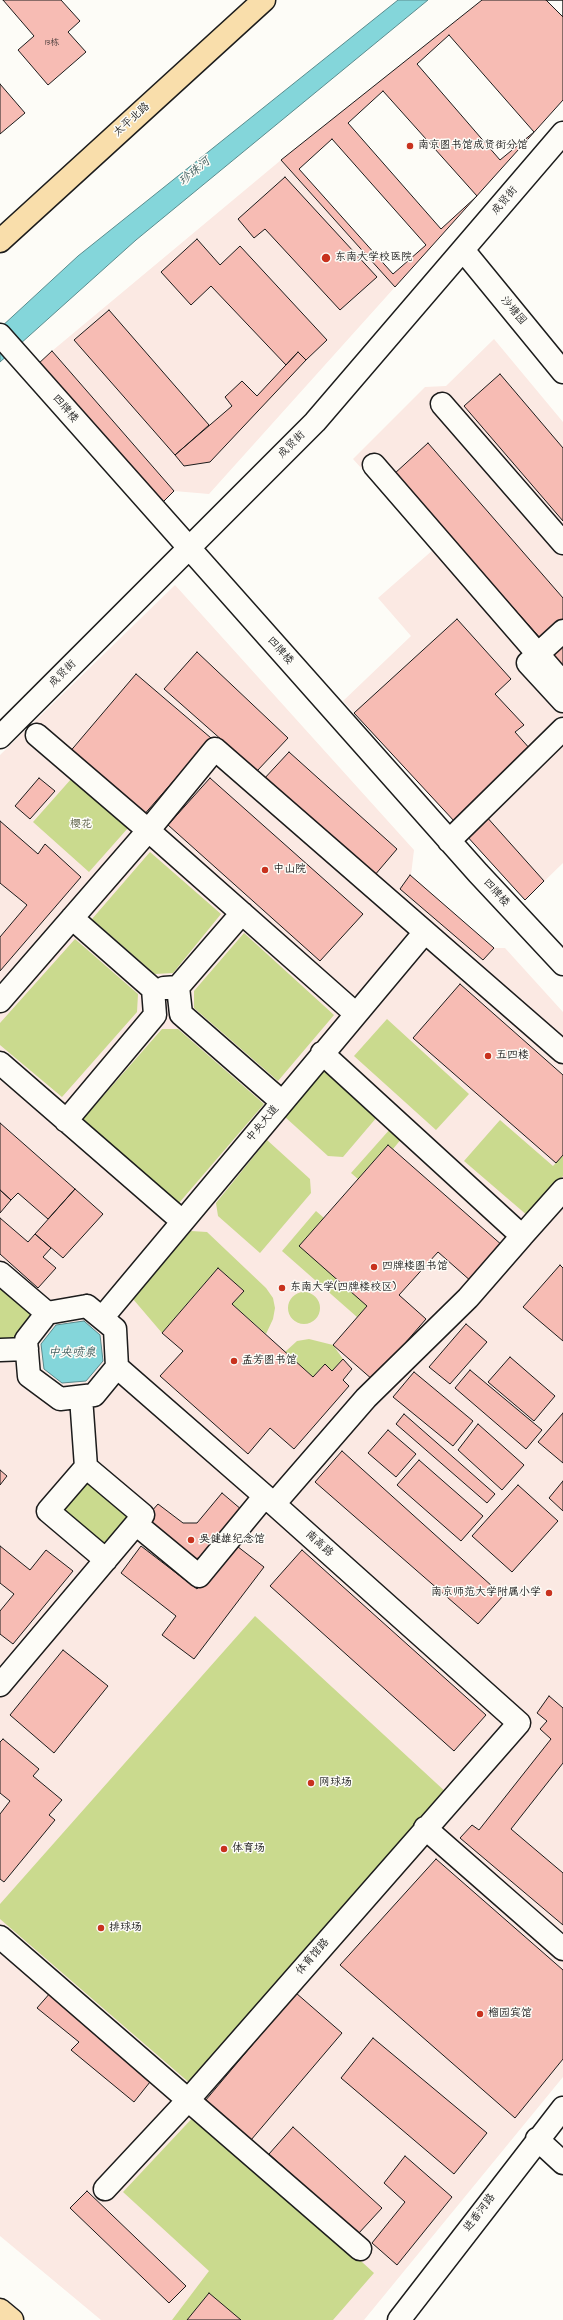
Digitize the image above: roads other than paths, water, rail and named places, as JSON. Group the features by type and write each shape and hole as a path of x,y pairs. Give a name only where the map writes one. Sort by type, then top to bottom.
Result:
{"main road":[{"name":"太平北路","path":"0,241 264,0"},
{"path":"0,2310 12,2320"}],"street":[{"name":"成贤街","path":"1,735 315,422 563,133"},
{"name":"沙塘园","path":"462,250 563,372"},
{"name":"四牌楼","path":"0,335 449,841 561,958"},
{"path":"442,404 563,543"},
{"path":"374,465 563,683"},
{"path":"563,631 528,662 563,701"},
{"path":"449,841 563,729"},
{"path":"37,735 149,830 356,1014"},
{"path":"0,1001 149,830 215,749 563,1052"},
{"path":"72,918 153,989 178,987 242,913"},
{"name":"中央大道","path":"102,1318 322,1053 425,932"},
{"path":"178,987 181,1014 282,1102"},
{"path":"66,1121 154,1015 153,989"},
{"path":"154,1015 181,1014"},
{"path":"322,1053 522,1236"},
{"path":"0,1063 182,1221"},
{"path":"136,1524 200,1576 366,1398 468,1298 563,1190"},
{"path":"0,1273 47,1313"},
{"path":"87,1306 115,1329 117,1367 94,1395 60,1399 29,1376 26,1340 47,1313 87,1306"},
{"path":"0,1350 27,1349"},
{"name":"南高路","path":"117,1367 519,1723"},
{"path":"81,1397 86,1467 48,1511 106,1560"},
{"path":"0,1685 143,1516 86,1467"},
{"name":"体育馆路","path":"105,2189 189,2099 425,1828 519,1723"},
{"path":"425,1828 563,1950"},
{"path":"0,1937 189,2099 360,2249"},
{"name":"进香河路","path":"399,2320 537,2139 563,2108"},
{"path":"537,2139 563,2163"}],"water":[{"name":"珍珠河","path":"398,0 428,0 136,240 0,362 0,328 78,256"},
{"name":"中央喷泉","path":"84,1321 100,1335 103,1361 86,1381 62,1383 44,1369 41,1344 56,1325"}],"place":[{"name":"南京图书馆成贤街分馆","path":"410,146"},
{"name":"东南大学校医院","path":"326,258"},
{"name":"中山院","path":"265,870"},
{"name":"五四楼","path":"488,1056"},
{"name":"四牌楼图书馆","path":"374,1267"},
{"name":"东南大学(四牌楼校区)","path":"282,1288"},
{"name":"孟芳图书馆","path":"234,1361"},
{"name":"吴健雄纪念馆","path":"191,1540"},
{"name":"南京师范大学附属小学","path":"549,1593"},
{"name":"网球场","path":"311,1783"},
{"name":"体育场","path":"224,1849"},
{"name":"排球场","path":"101,1928"},
{"name":"榴园宾馆","path":"480,2014"}],"park label":[{"name":"樱花","path":"81,825"}]}
